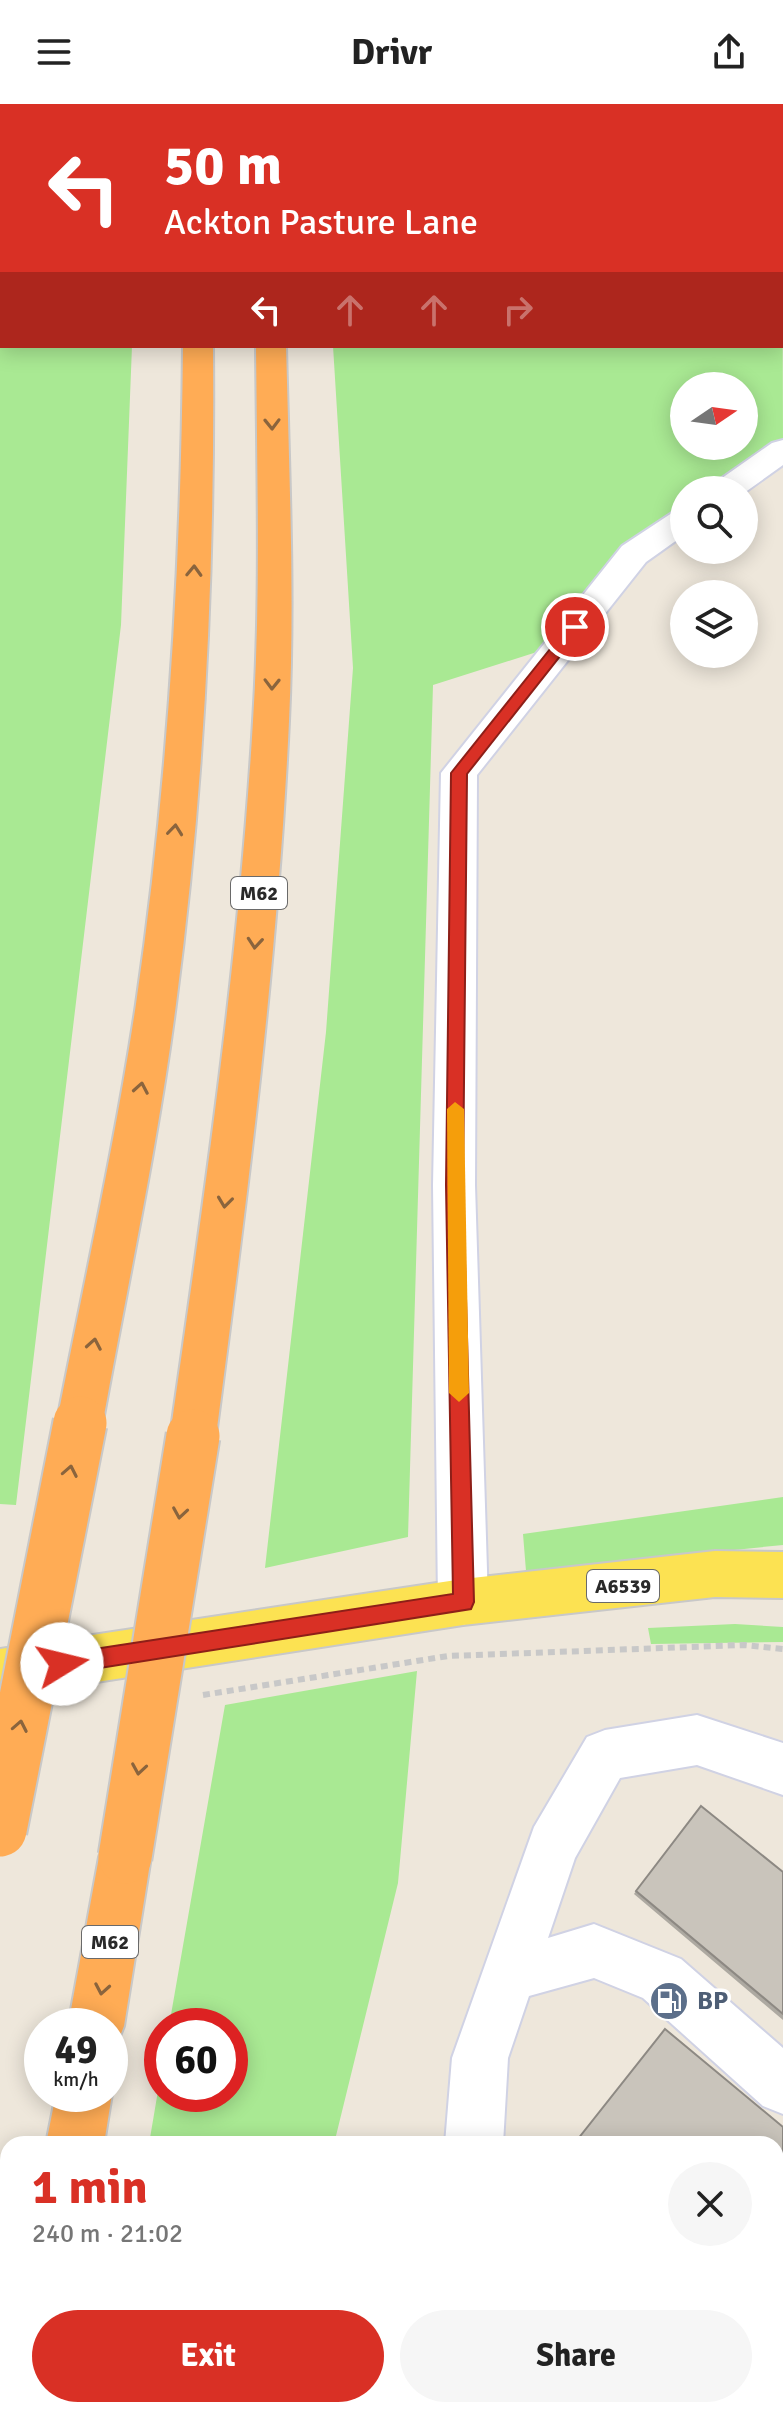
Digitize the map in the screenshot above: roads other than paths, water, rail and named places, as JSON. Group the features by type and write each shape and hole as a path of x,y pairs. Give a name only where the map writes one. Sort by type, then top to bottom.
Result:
{"highway":[{"path":"0,1830 80,1421 156,1005 188,704 199,448 198,348"},
{"name":"M62","path":"99,2008 193,1436 256,937 271,720 275,561 271,348"},
{"path":"76,2136 81,2112"}],"main road":[{"name":"A6539","path":"0,1673 463,1602 715,1574 783,1575"}],"street":[{"path":"746,476 783,450"},
{"path":"463,1602 454,1185 459,773 634,554 670,530"},
{"path":"475,2136 480,2058 553,1846 605,1755 697,1740 783,1769"},
{"path":"510,1971 539,1968 594,1951 662,1978 783,2086"}],"place":[{"name":"BP","path":"669,2001"}]}
